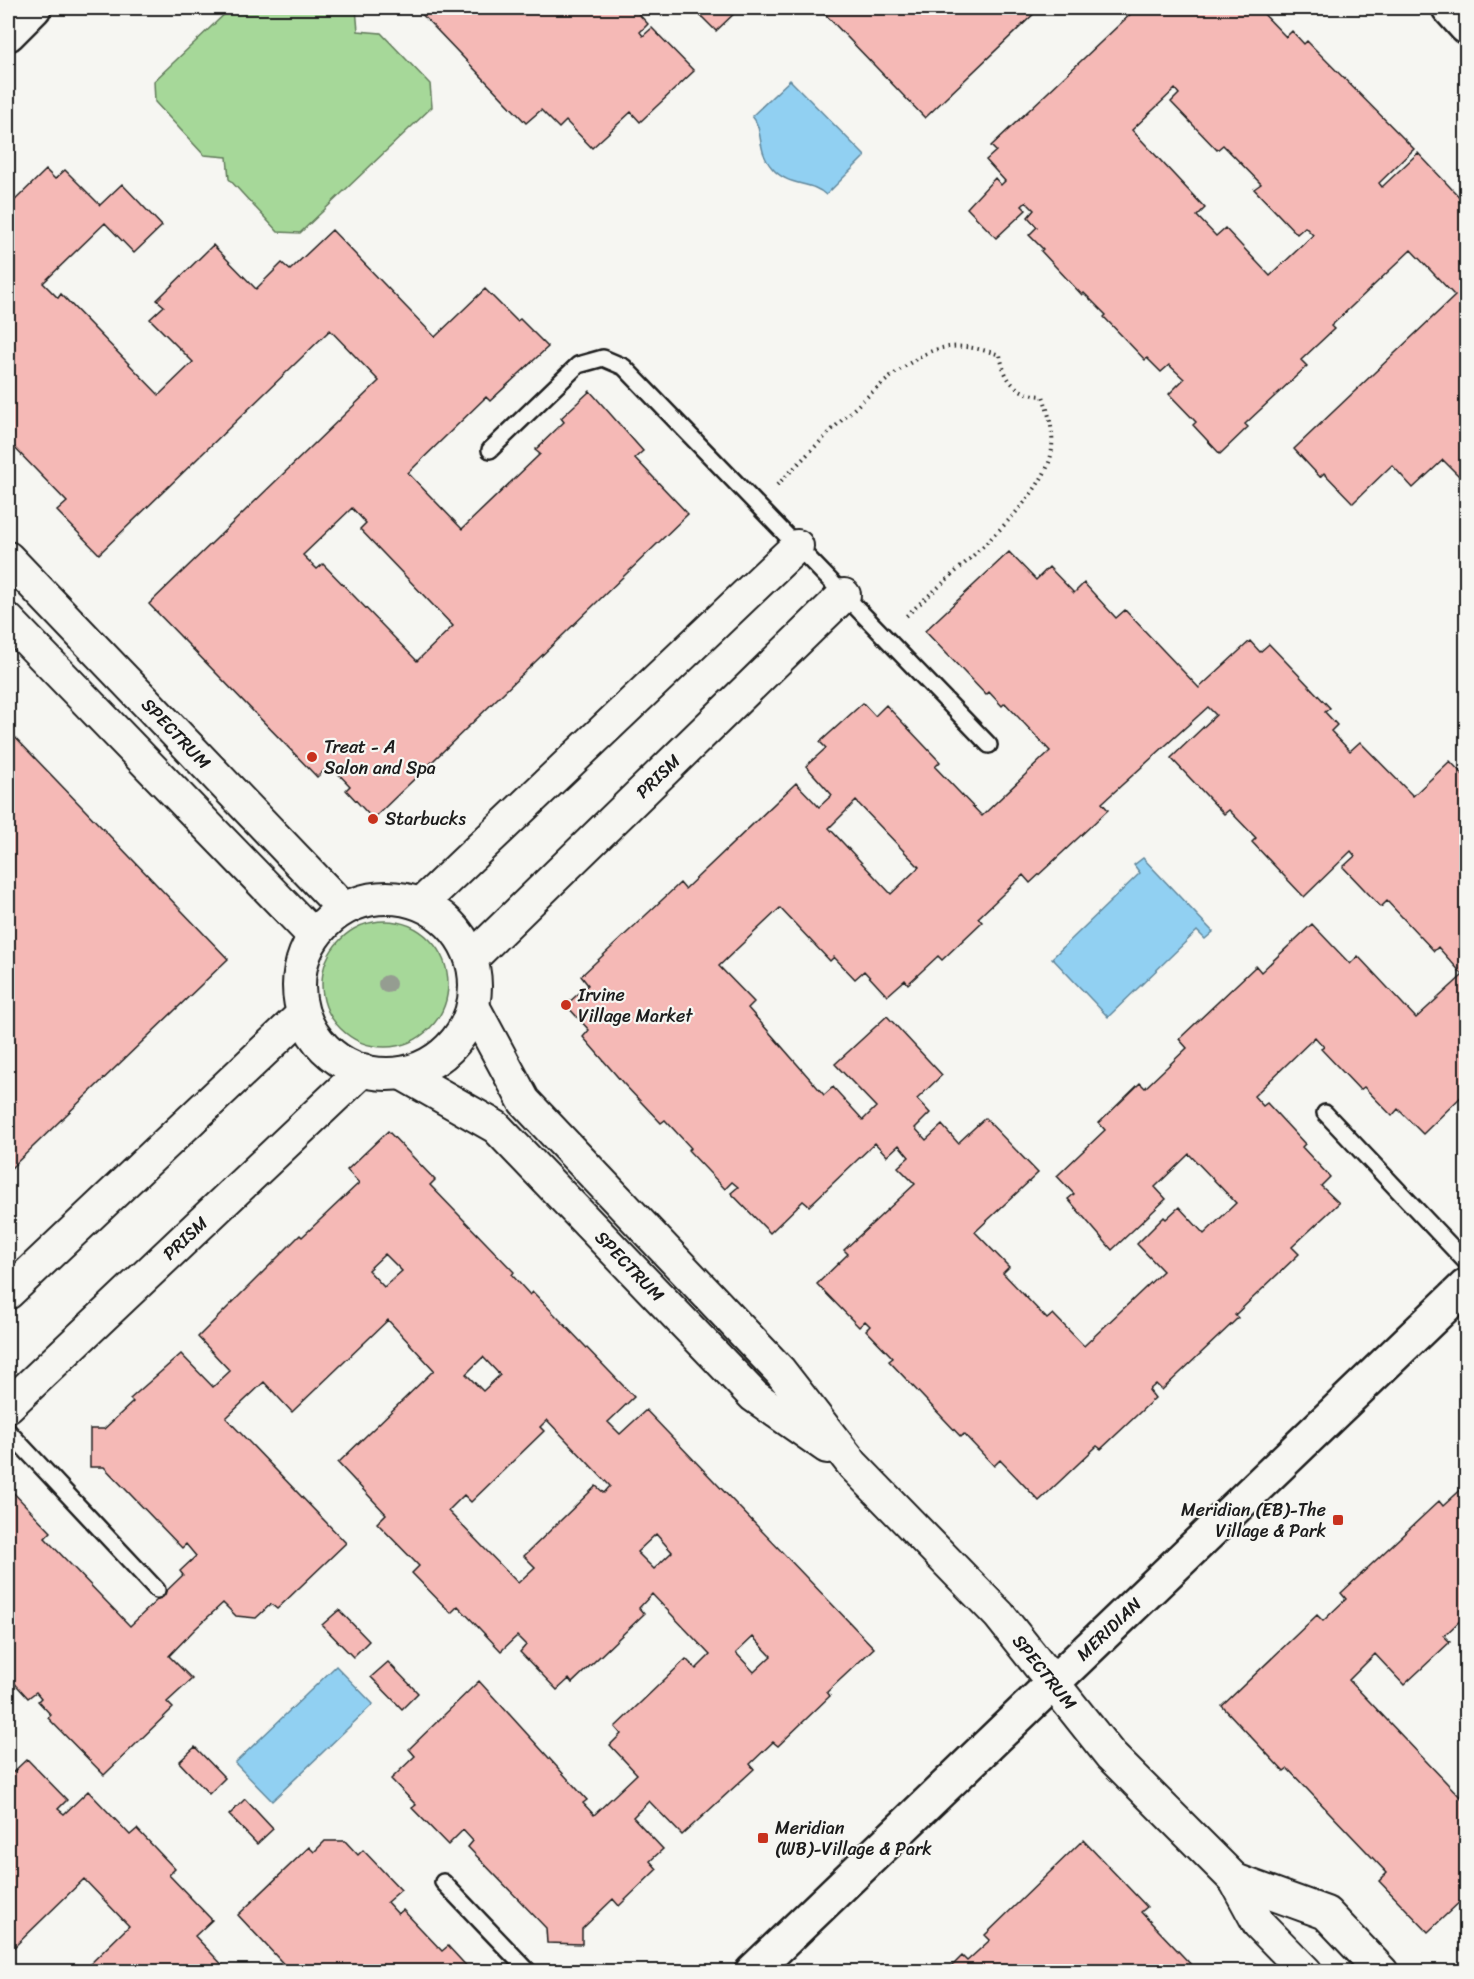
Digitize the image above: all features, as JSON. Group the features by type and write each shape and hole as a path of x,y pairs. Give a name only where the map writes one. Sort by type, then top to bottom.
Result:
{"street":[{"path":"8,34 34,8"},
{"path":"1449,8 1467,27"},
{"path":"421,904 797,546"},
{"name":"SPECTRUM","path":"8,558 343,908"},
{"name":"PRISM","path":"472,958 844,595"},
{"path":"8,620 314,936"},
{"path":"397,897 421,904 448,922 461,935 472,958 477,983 474,1008 464,1031 448,1051 427,1066 404,1074 378,1074 363,1070 332,1055 314,1036 303,1014 299,989 301,964 314,936 327,920 343,908 371,898 397,897"},
{"name":"SPECTRUM","path":"474,1008 524,1101 780,1371 853,1465 999,1615 1111,1756 1235,1880 1259,1924 1306,1971"},
{"path":"8,1293 303,1014"},
{"name":"PRISM","path":"8,1406 363,1070"},
{"name":"SPECTRUM","path":"404,1074 496,1127 754,1396 853,1465"},
{"name":"MERIDIAN","path":"752,1971 1467,1286"},
{"name":"SPECTRUM","path":"1235,1880 1326,1913 1382,1971"}],"lane":[{"path":"490,450 578,365 603,358 624,367 989,745"},
{"path":"1325,1113 1467,1262"},
{"path":"8,1431 157,1590"},
{"path":"443,1882 529,1971"}],"path":[{"path":"757,504 890,377 914,358 942,348 972,346 1000,355 1004,371 1013,385 1027,395 1043,396 1052,425 1051,455 1041,483 1022,507 884,637"}],"green space":[{"path":"231,8 356,8 358,31 381,33 430,84 432,107 300,233 278,232 229,179 227,157 204,155 155,102 154,81"},
{"path":"385,921 409,925 430,939 444,960 448,984 444,1008 430,1029 409,1043 385,1047 361,1043 340,1029 326,1008 322,984 326,960 340,939 361,925"}],"water":[{"path":"790,80 865,156 826,195 814,187 786,179 772,168 764,154 758,127 752,116"},
{"path":"1143,858 1213,932 1205,939 1197,931 1108,1017 1052,958 1140,873 1134,865"},
{"path":"336,1666 373,1704 272,1801 235,1763"}],"building":[{"path":"416,8 633,8 648,24 640,32 643,36 652,28 694,71 640,122 631,112 592,148 566,121 559,128 541,110 526,123"},
{"path":"693,8 740,8 716,31"},
{"path":"832,8 1040,8 925,118 825,14"},
{"path":"1137,8 1258,8 1286,37 1292,31 1304,44 1307,41 1414,149 1379,183 1382,187 1418,153 1466,204 1466,475 1462,479 1443,460 1413,488 1392,465 1353,503 1324,473 1320,477 1294,449 1455,296 1411,250 1331,326 1334,329 1301,360 1307,366 1245,424 1248,427 1220,454 1193,425 1196,422 1169,394 1184,379 1169,365 1161,372 1147,358 1145,360 1104,317 1106,315 1084,293 1082,295 1041,251 1043,249 1029,235 1037,227 1028,217 1034,210 1026,202 1022,206 1026,210 996,238 967,208 995,178 1001,185 1005,181 986,160 996,151 991,146","holes":["1175,89 1179,94 1171,102 1217,150 1223,145 1261,184 1254,189 1297,234 1305,227 1313,235 1270,276 1225,228 1216,236 1197,216 1205,208 1132,130"]},
{"path":"46,170 55,179 65,170 100,205 122,184 162,226 134,253 105,223 43,283 58,298 61,294 159,395 193,362 150,319 164,306 157,300 213,245 256,289 282,263 290,270 332,230 435,337 485,289 517,321 520,319 548,347 490,401 486,397 408,473 462,529 540,454 535,450 564,422 561,418 590,391 643,451 635,458 688,514 373,819 346,790 350,786 330,765 317,777 149,604 379,381 330,330 99,554 57,511 67,502 8,441 8,207","holes":["352,508 366,523 360,529 453,626 417,661 323,564 317,569 303,555"]},
{"path":"1009,552 1036,580 1049,567 1074,593 1084,583 1116,618 1125,610 1199,688 1250,641 1260,652 1269,644 1330,708 1325,712 1337,725 1331,731 1350,751 1360,742 1413,796 1450,761 1466,778 1466,1092 1423,1134 1398,1109 1392,1116 1364,1087 1360,1090 1321,1049 1324,1047 1315,1037 1254,1096 1263,1106 1267,1103 1305,1144 1302,1147 1330,1177 1321,1186 1339,1203 1292,1247 1299,1254 1235,1315 1238,1318 1162,1390 1156,1384 1149,1390 1155,1398 1101,1449 1097,1446 1039,1501 1000,1460 994,1466 964,1434 961,1437 889,1361 893,1358 866,1330 870,1326 865,1321 859,1327 817,1284 848,1254 844,1250 915,1184 898,1167 909,1157 899,1145 887,1156 875,1143 809,1206 803,1201 770,1233 731,1193 738,1187 732,1182 725,1189 688,1150 691,1148 665,1120 661,1123 623,1083 583,1037 589,1030 566,1005 588,985 581,976 680,883 685,889 796,783 819,807 832,795 806,766 826,748 820,742 863,703 875,716 886,705 940,762 935,767 982,816 1050,751 1005,703 1002,706 989,692 986,695 925,631","holes":["1208,707 1216,715 1171,758 1224,814 1229,810 1256,838 1252,842 1304,897 1351,851 1355,856 1343,867 1381,907 1387,901 1434,951 1438,947 1463,975 1416,1018 1358,956 1350,964 1312,924 1261,972 1256,966 1179,1039 1187,1048 1145,1088 1140,1083 1099,1123 1105,1130 1057,1176 1074,1194 1068,1199 1112,1250 1166,1199 1155,1187 1189,1154 1236,1203 1204,1234 1179,1207 1166,1219 1164,1217 1137,1244 1163,1271 1084,1346 1053,1314 1047,1319 1003,1273 1009,1267 975,1232 1038,1173 985,1118 958,1143 942,1125 926,1140 915,1128 930,1113 917,1099 942,1075 887,1016 835,1064 876,1107 863,1120 833,1087 824,1095 748,1008 754,1002 719,966 780,908 830,961 834,957 855,979 864,971 887,996 905,980 908,984 938,956 942,960 982,922 978,918 1023,875 1030,883 1108,810 1102,803","856,801 919,867 891,894 829,828"]},
{"path":"8,732 228,959 8,1171"},
{"path":"388,1131 435,1180 430,1185 514,1272 512,1275 530,1295 533,1292 634,1397 608,1422 620,1434 646,1410 874,1648 827,1692 830,1696 778,1746 773,1742 750,1764 754,1769 682,1835 649,1801 633,1817 663,1849 650,1861 657,1869 619,1906 613,1899 582,1929 582,1944 547,1943 546,1928 468,1847 473,1841 463,1830 448,1845 412,1808 416,1805 391,1779 415,1756 409,1749 479,1681 587,1800 583,1803 594,1815 637,1774 610,1745 621,1734 615,1727 686,1659 696,1669 710,1655 652,1594 639,1608 644,1614 572,1683 569,1679 557,1690 520,1652 526,1645 517,1636 501,1651 458,1606 451,1613 412,1573 419,1566 377,1523 386,1514 338,1463 434,1370 388,1320 292,1412 264,1382 226,1418 346,1543 277,1609 271,1604 256,1618 236,1616 223,1603 195,1629 169,1656 192,1679 167,1702 173,1708 104,1775 48,1718 51,1715 38,1701 41,1698 36,1692 28,1698 8,1676 8,1487 51,1532 45,1538 130,1626 183,1575 180,1571 196,1556 186,1544 182,1548 104,1467 90,1467 90,1429 104,1429 133,1402 130,1399 181,1354 213,1387 230,1371 198,1337 300,1235 302,1237 359,1183 347,1170","holes":["385,1254 402,1271 384,1287 368,1270","483,1357 500,1375 483,1391 466,1374","547,1420 610,1486 604,1493 596,1486 524,1556 535,1567 518,1583 448,1511 464,1495 471,1502 544,1431 540,1427","656,1534 672,1552 654,1569 637,1552","753,1637 771,1656 754,1672 736,1653"]},
{"path":"1466,1475 1466,1485 1461,1480"},
{"path":"1466,1485 1466,1615 1444,1636 1450,1642 1404,1685 1375,1654 1349,1680 1464,1801 1466,1799 1466,1896 1428,1932 1379,1881 1387,1873 1288,1769 1284,1772 1222,1706 1317,1615 1323,1621 1346,1599 1341,1593 1439,1501 1443,1506"},
{"path":"339,1610 369,1641 353,1657 322,1625"},
{"path":"388,1662 418,1693 402,1709 371,1677"},
{"path":"195,1747 225,1778 209,1794 179,1762"},
{"path":"27,1759 67,1800 58,1809 64,1814 88,1791 130,1835 137,1829 175,1869 169,1875 212,1920 195,1936 229,1972 82,1972 129,1926 84,1879 8,1953 8,1777"},
{"path":"245,1799 273,1829 257,1844 229,1815"},
{"path":"1083,1840 1147,1907 1141,1912 1198,1972 1052,1972 1048,1968 1044,1972 946,1972 962,1956 967,1961 990,1940 985,1935"},
{"path":"325,1841 345,1841 358,1855 363,1850 401,1890 387,1902 398,1914 403,1910 442,1951 448,1946 472,1972 299,1972 296,1968 291,1972 238,1915 309,1847 314,1852"}],"place":[{"name":"Treat - A Salon and Spa","path":"312,757"},
{"name":"Starbucks","path":"373,819"},
{"name":"Irvine Village Market","path":"566,1005"},
{"name":"Meridian (EB)-The Village & Park","path":"1338,1520"},
{"name":"Meridian (WB)-Village & Park","path":"763,1838"}]}
